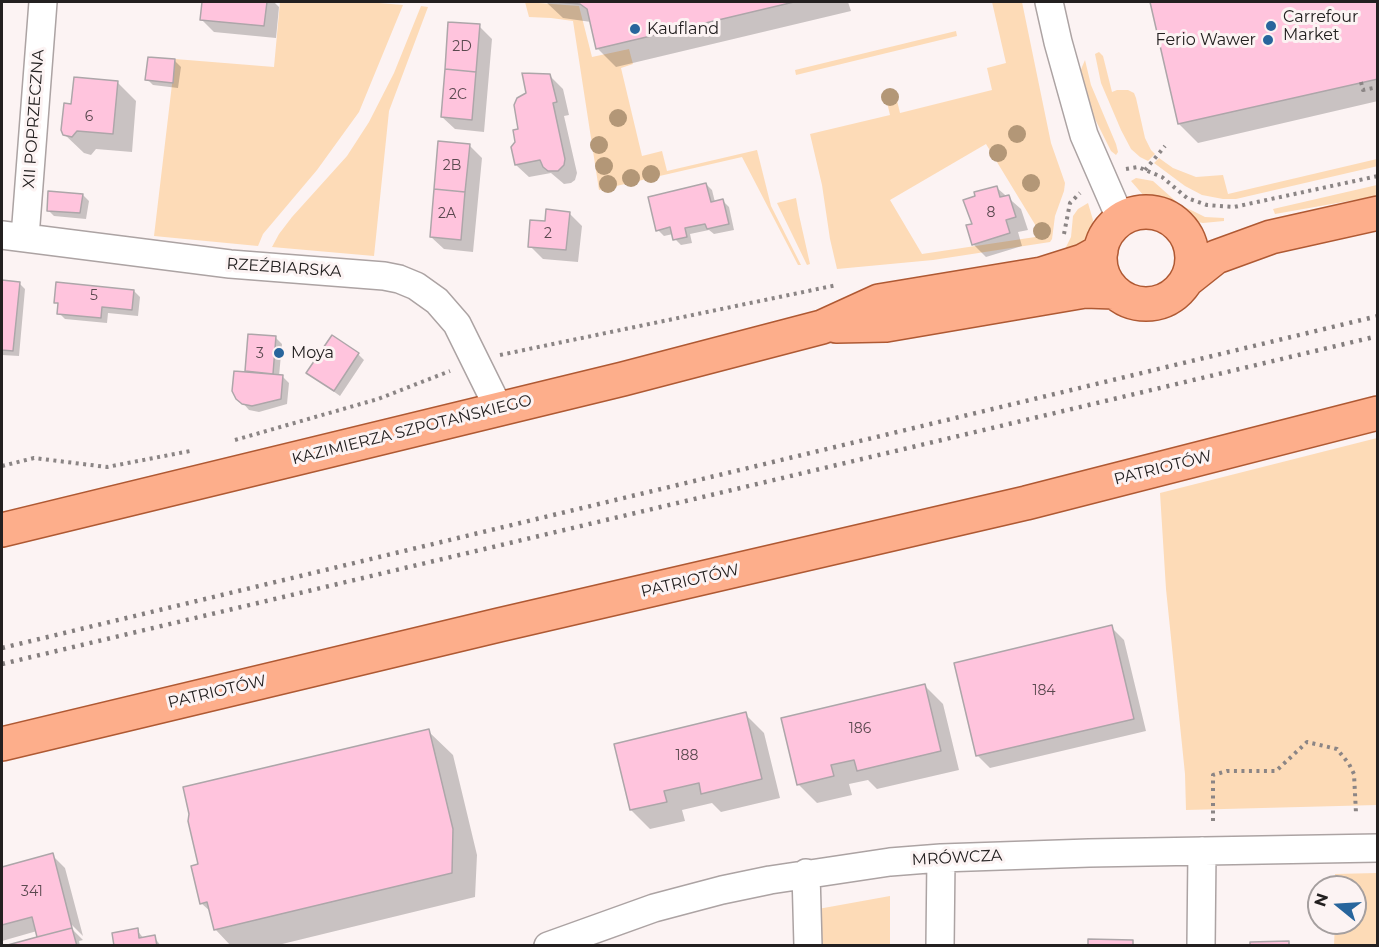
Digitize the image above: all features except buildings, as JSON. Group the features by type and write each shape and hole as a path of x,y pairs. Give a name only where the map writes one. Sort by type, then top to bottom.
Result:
{"main road":[{"path":"1187,280 1192,264 1191,247 1184,231 1171,219 1155,213 1138,213 1120,220 1107,233 1100,261 1105,280 1114,292 1130,302 1146,305 1162,302 1177,293 1187,280 1216,257 1271,237 1377,213"},
{"path":"1184,231 1211,236 1271,237"},
{"name":"KAZIMIERZA SZPOTAŃSKIEGO","path":"2,530 623,379 822,327 879,301 1042,274 1083,261 1101,251"},
{"name":"KAZIMIERZA SZPOTAŃSKIEGO","path":"822,327 886,325 1085,291 1114,292"},
{"name":"PATRIOTÓW","path":"2,744 487,627 1026,503 1377,414"}],"street":[{"name":"XII POPRZECZNA","path":"14,236 43,2"},
{"path":"1049,2 1084,135 1120,220"},
{"name":"RZEŹBIARSKA","path":"14,236 230,264 399,279 416,286 437,301 457,324 499,409"},
{"name":"MRÓWCZA","path":"548,945 654,908 722,890 806,873 890,862 1089,853 1377,848"},
{"path":"1201,945 1202,852"},
{"path":"940,945 941,858"},
{"path":"806,873 808,945"}],"path":[{"path":"1361,82 1363,90 1377,87"},
{"path":"1145,170 1165,146"},
{"path":"1062,239 1070,203 1081,192 1122,169 1138,168 1162,177 1186,198 1207,205 1234,207 1377,176"},
{"path":"234,440 378,399 476,361 840,285"},
{"path":"2,465 34,458 107,467 200,448"},
{"path":"1213,821 1213,775 1227,771 1276,771 1307,742 1337,749 1349,764 1354,774 1356,813"}],"shaded area":[{"path":"280,2 367,2 403,5 359,112 317,170 263,234 258,246 154,236 175,59 274,67"},
{"path":"525,2 579,6 592,57 629,49 633,64 621,68 642,156 662,151 667,171 757,150 771,206 801,265 798,265 742,157 599,190 573,21 529,17"},
{"path":"992,2 1022,2 1051,143 1065,183 1050,242 933,260 837,269 810,134 890,115 885,94 895,92 900,113 992,90 987,68 1006,63","holes":["986,144 1042,236 922,254 890,200"]},
{"path":"421,6 428,7 389,111 374,256 272,247 292,217 347,156 369,122 394,73"},
{"path":"956,31 957,36 796,75 795,70"},
{"path":"1099,52 1103,56 1112,92 1128,90 1134,93 1145,138 1155,154 1148,161 1131,149 1121,130 1101,83 1095,54"},
{"path":"1085,60 1091,85 1116,144 1118,152 1116,155 1111,151 1086,101 1079,74"},
{"path":"1159,158 1173,168 1196,177 1223,175 1228,194 1377,159 1378,166 1236,199 1223,199 1202,195 1185,186 1154,163"},
{"path":"1136,178 1153,181 1180,205 1205,217 1224,218 1224,221 1203,223 1193,221 1168,206 1144,196 1131,181"},
{"path":"1377,185 1377,196 1275,214 1273,209"},
{"path":"796,198 810,264 807,265 777,203"},
{"path":"1088,203 1093,220 1087,240 1063,253 1071,237 1073,216 1078,209"},
{"path":"1377,438 1377,805 1186,810 1185,774 1166,589 1160,493"},
{"path":"1377,873 1377,945 1334,945 1334,935 1367,935 1367,875 1335,874"},
{"path":"890,896 890,945 819,945 818,909"}],"railway":[{"path":"2,648 1378,316"},
{"path":"2,664 1378,336"}],"place":[{"name":"Carrefour Market","path":"1271,26"},
{"name":"Kaufland","path":"635,29"},
{"name":"Ferio Wawer","path":"1268,40"},
{"name":"Moya","path":"279,353"}]}
